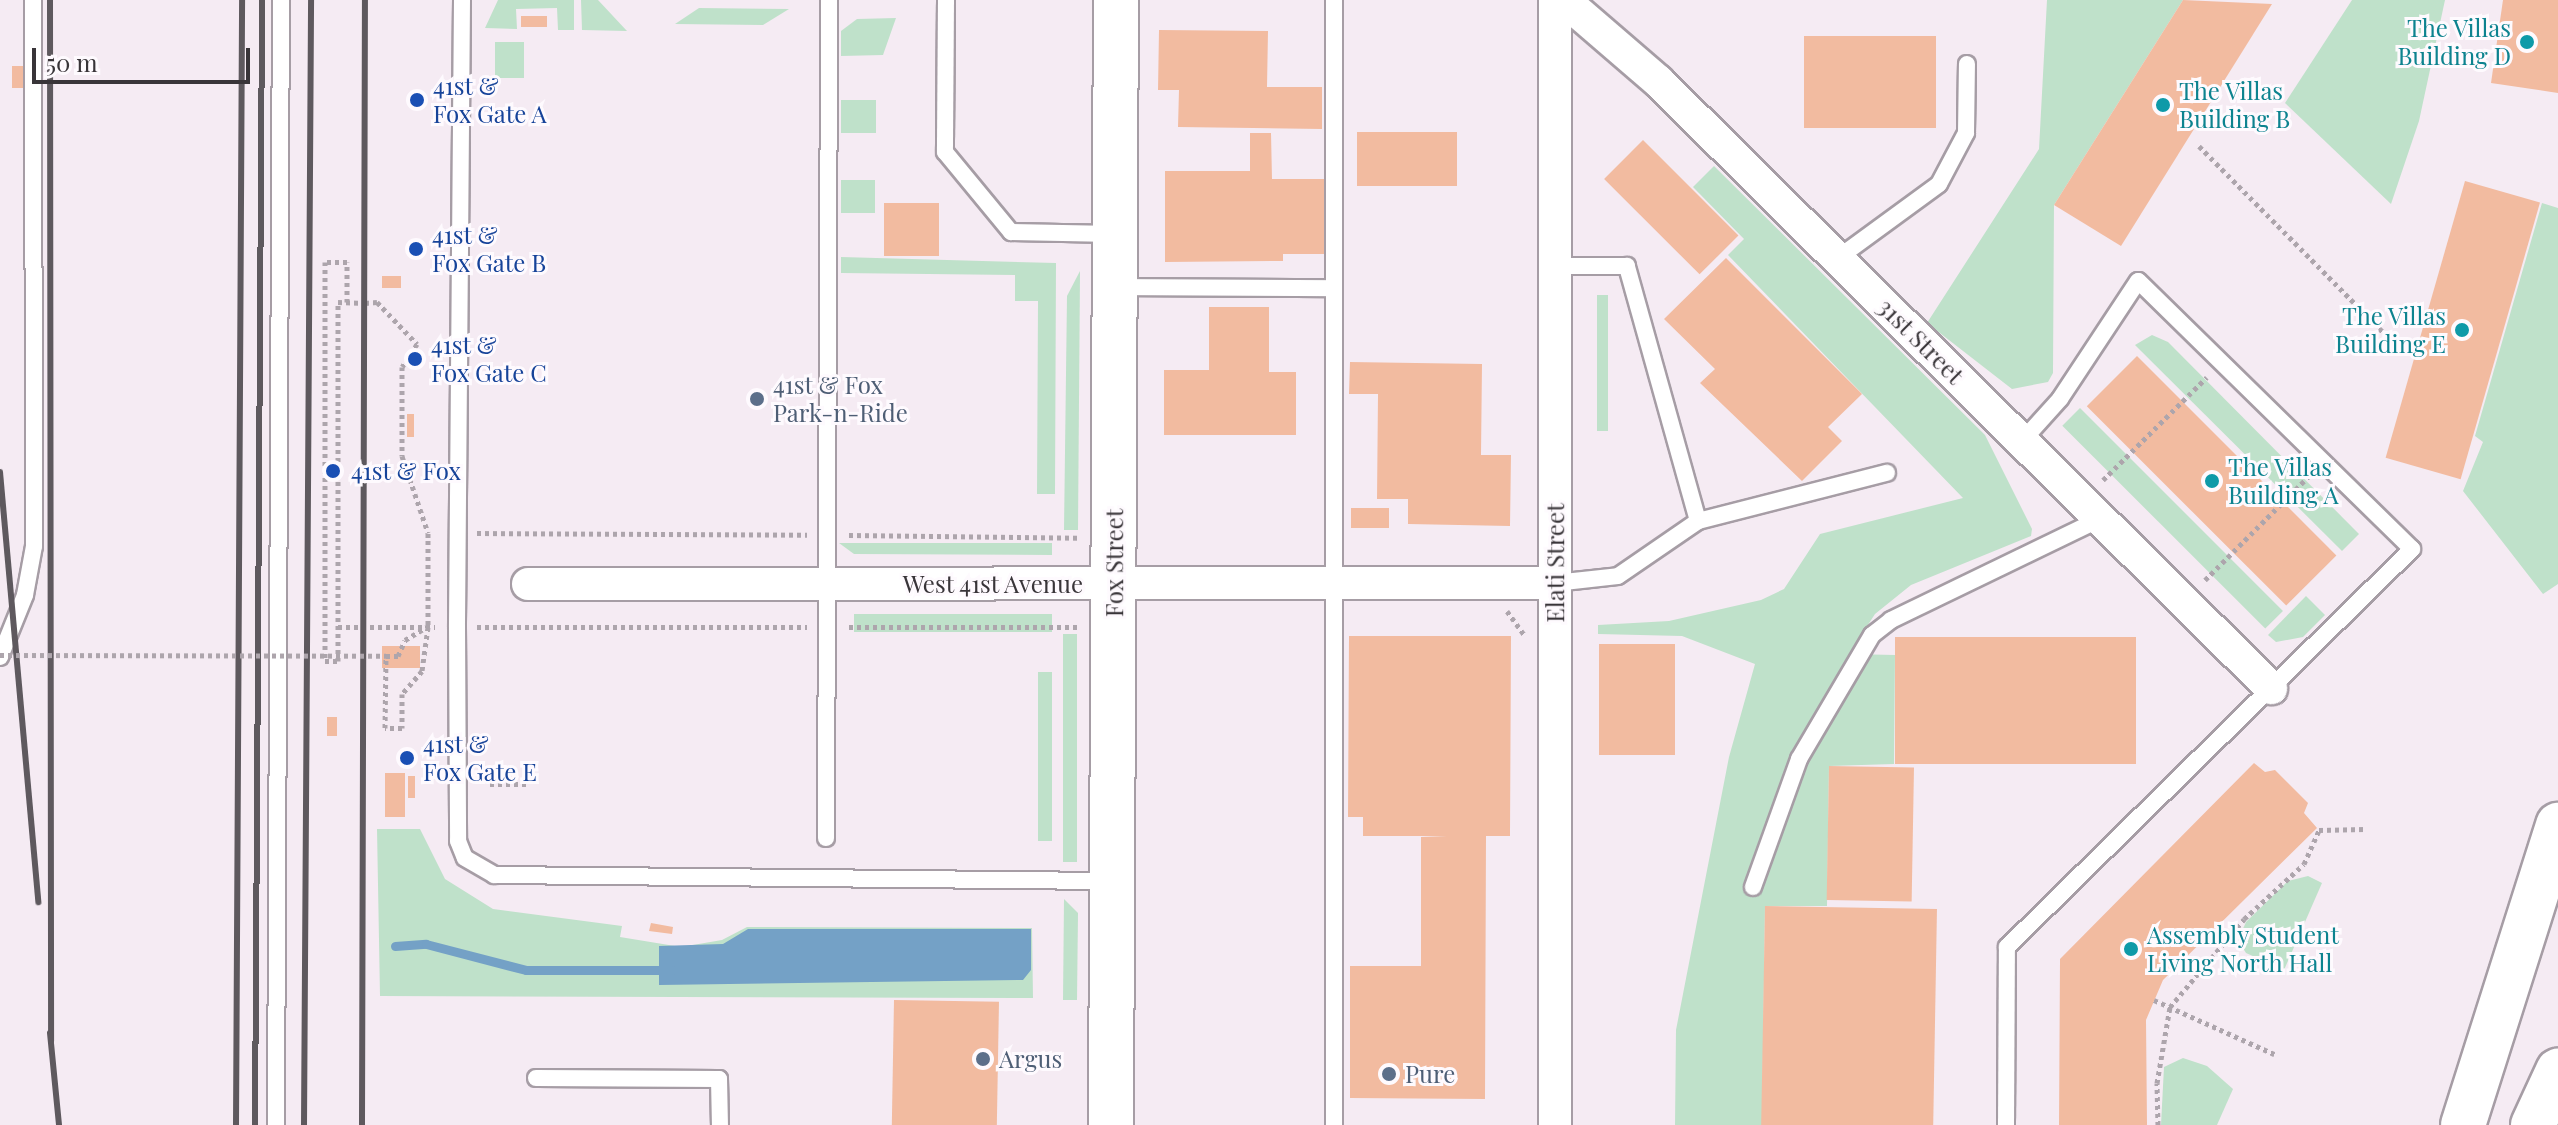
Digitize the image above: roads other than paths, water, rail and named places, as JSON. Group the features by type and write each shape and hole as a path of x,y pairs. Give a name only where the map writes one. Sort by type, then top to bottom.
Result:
{"main road":[{"name":"Fox Street","path":"1111,1125 1116,0"},
{"path":"2463,1125 2558,825"},
{"path":"2493,1125 2558,913"},
{"path":"2533,1125 2558,1071"}],"street":[{"name":"Elati Street","path":"1555,0 1555,1125"},
{"name":"31st Street","path":"1564,0 1658,81 2271,688"},
{"name":"West 41st Avenue","path":"528,584 1555,583"}],"lane":[{"path":"0,656 25,595 34,546 33,0"},
{"path":"276,1125 281,0"},
{"path":"462,0 457,627 458,841 465,858 485,873 1112,881"},
{"path":"826,838 829,0"},
{"path":"946,0 945,152 1011,232 1115,234"},
{"path":"1334,0 1334,1125"},
{"path":"1838,258 1939,184 1966,133 1967,64"},
{"path":"1555,266 1627,266 1698,521"},
{"path":"2006,1125 2007,947 2412,549 2138,281 2060,399 2022,441"},
{"path":"1115,287 1334,288"},
{"path":"1555,583 1618,576 1698,521 1887,473"},
{"path":"1753,887 1799,759 1872,635 2100,519"},
{"path":"536,1078 719,1079 720,1125"}],"water":[{"path":"748,929 1031,929 1031,970 1023,980 659,985 659,946 723,944"}],"waterway":[{"path":"395,946 426,944 526,970 671,970"}],"railway":[{"path":"50,0 51,1041"},
{"path":"236,1125 242,0"},
{"path":"255,1125 262,0"},
{"path":"304,1125 311,0"},
{"path":"362,1125 365,0"},
{"path":"0,472 38,902"},
{"path":"50,1033 59,1125"}],"place":[{"name":"The Villas Building D","path":"2527,42"},
{"name":"41st & Fox Gate A","path":"417,100"},
{"name":"The Villas Building B","path":"2163,105"},
{"name":"41st & Fox Gate B","path":"416,249"},
{"name":"The Villas Building E","path":"2462,330"},
{"name":"41st & Fox Gate C","path":"415,359"},
{"name":"41st & Fox Park-n-Ride","path":"757,399"},
{"name":"41st & Fox","path":"333,471"},
{"name":"The Villas Building A","path":"2212,481"},
{"name":"41st & Fox Gate E","path":"407,758"},
{"name":"Assembly Student Living North Hall","path":"2131,949"},
{"name":"Argus","path":"983,1059"},
{"name":"Pure","path":"1389,1074"}]}
